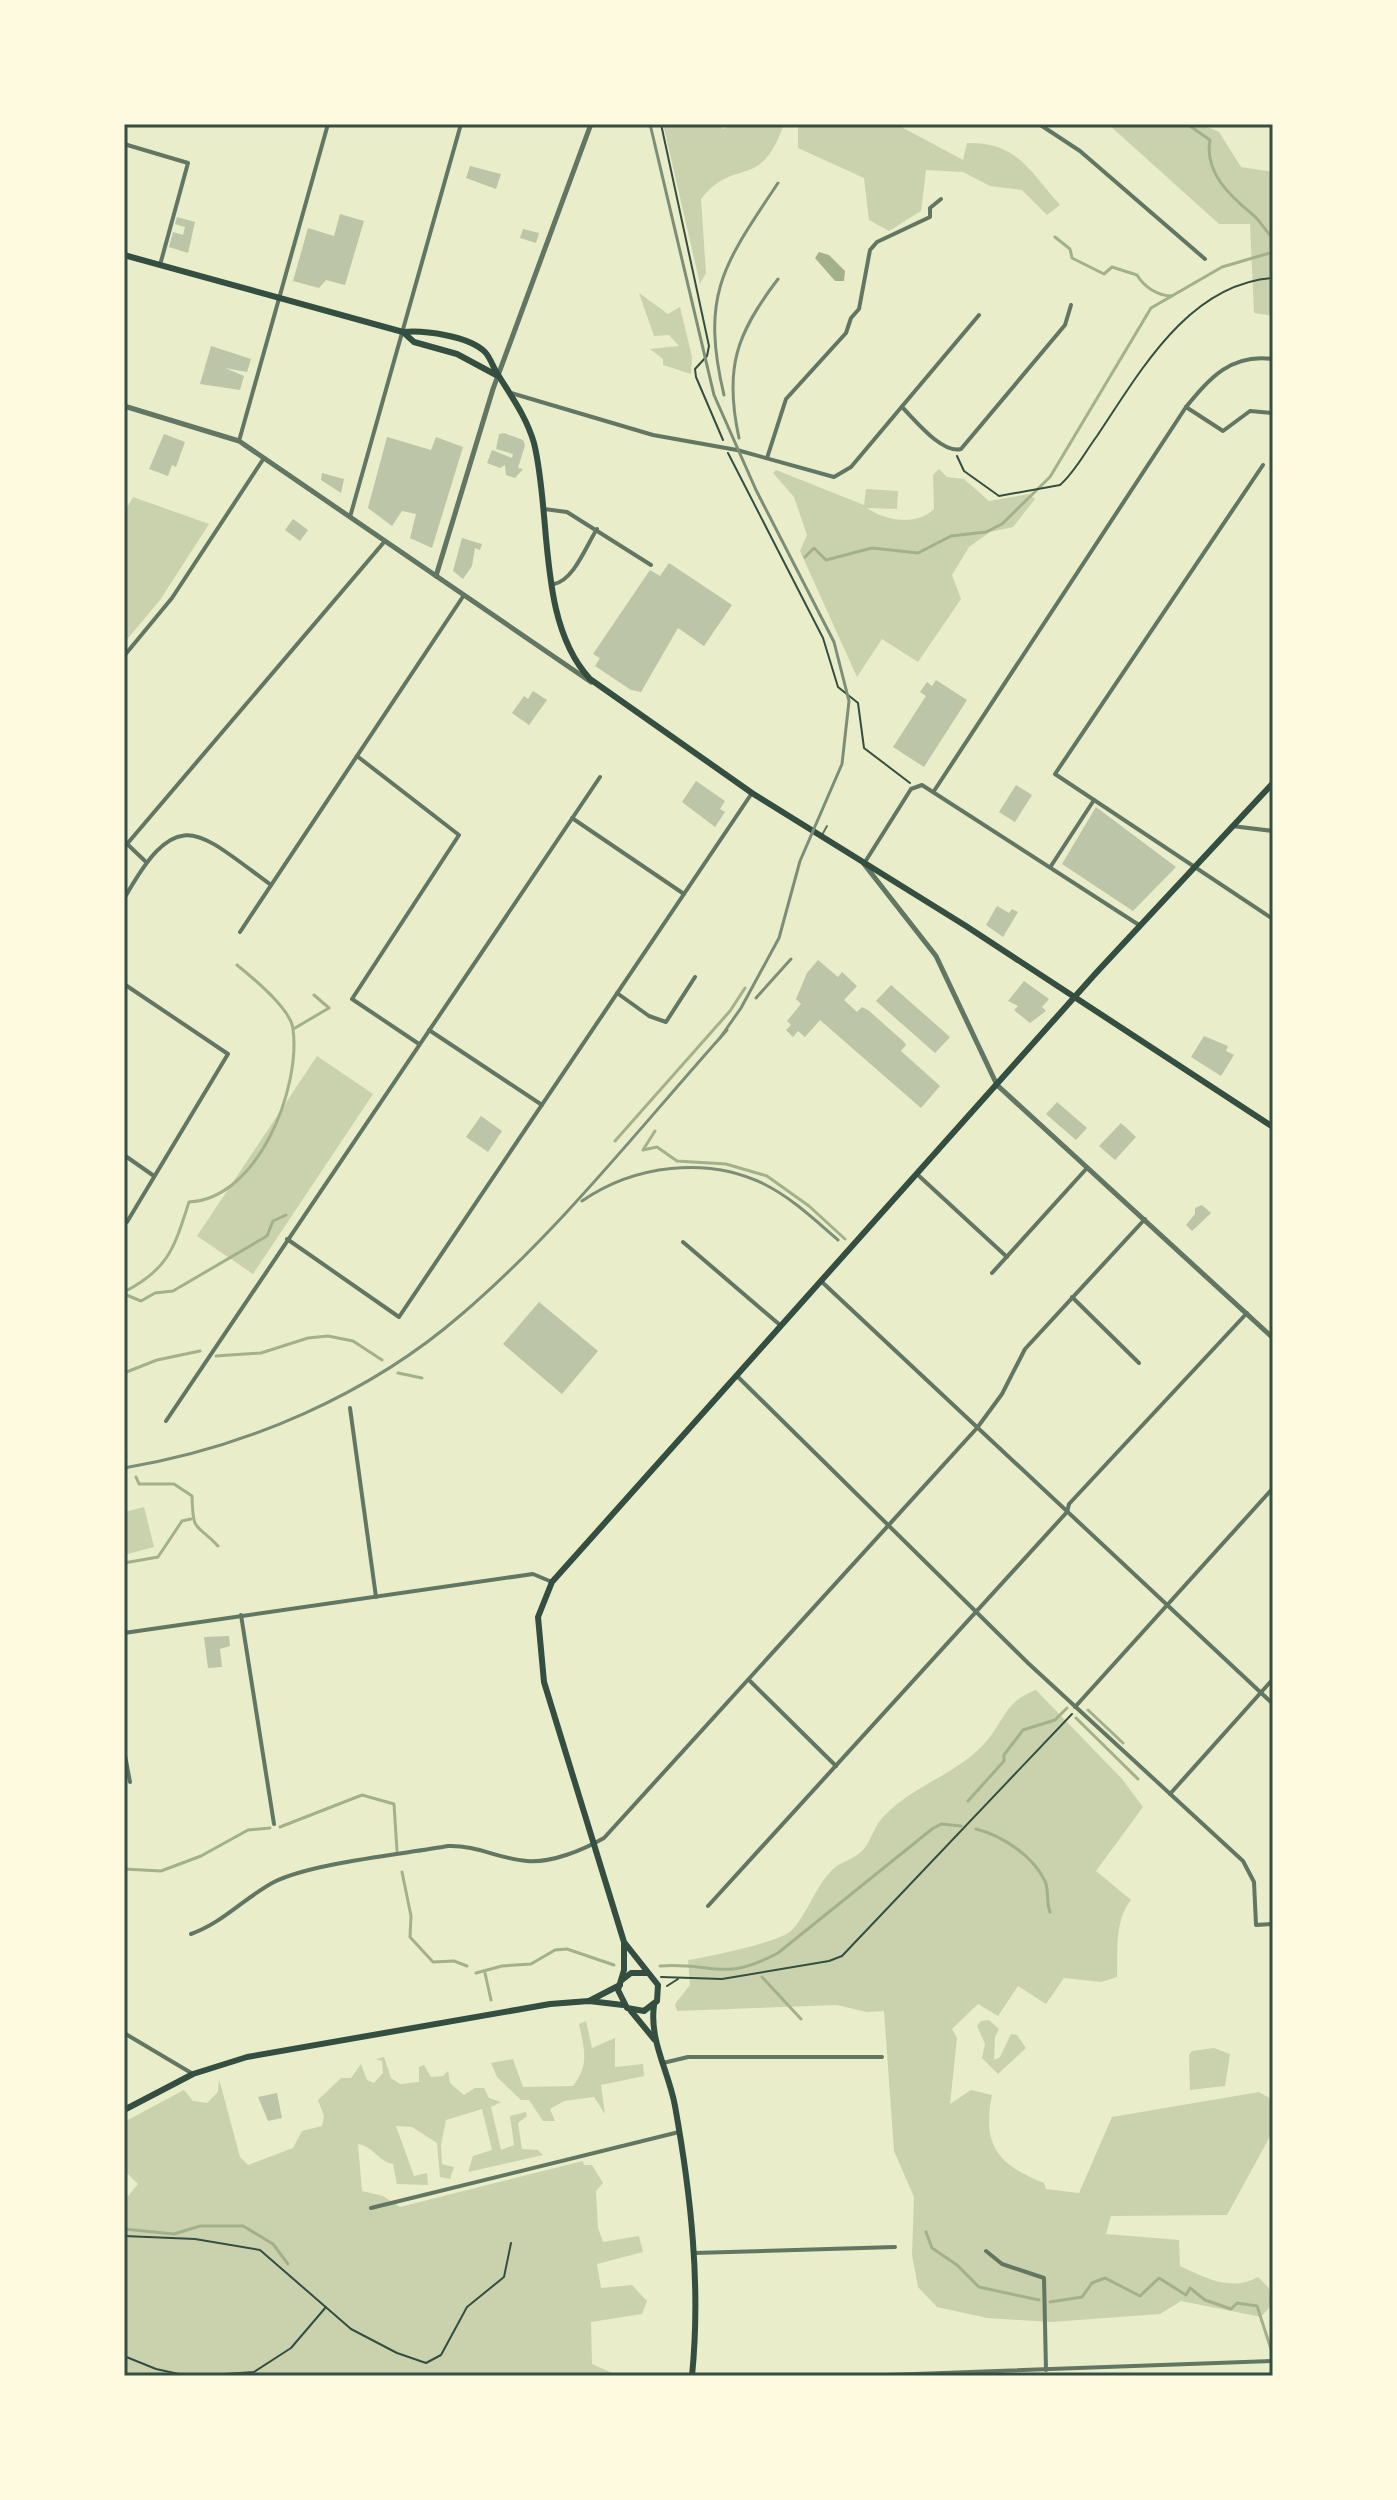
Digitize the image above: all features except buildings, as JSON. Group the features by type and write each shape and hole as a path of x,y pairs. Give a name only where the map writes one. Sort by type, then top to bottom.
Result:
{"main road":[{"path":"124,255 403,332 418,330 472,344 486,352 511,393 532,439 565,638 583,671 598,687 752,793 1075,997 1273,1127"},
{"path":"403,332 414,342 457,354 498,376"},
{"path":"631,2011 644,2011 654,2005 659,1997 658,1985 624,1942 540,1663 538,1617 552,1582 1139,925 1273,783"},
{"path":"623,2005 619,1995 624,1942"},
{"path":"589,2001 631,1973 649,1975"},
{"path":"124,2110 193,2074 247,2057 550,2004 589,2001 623,2005 654,2039 663,2063 679,2132 694,2253 692,2376"},
{"path":"654,2005 654,2039"}],"street":[{"path":"239,441 328,124"},
{"path":"350,517 461,124"},
{"path":"436,576 498,376 591,124"},
{"path":"1039,124 1080,151 1205,259"},
{"path":"124,144 188,163 160,265"},
{"path":"767,458 786,399 846,333 851,318 864,300 870,250 877,242 930,217 930,208 941,199"},
{"path":"902,407 943,445 955,451 971,440 1065,325 1071,305"},
{"path":"511,393 653,435 767,458 834,477 851,467 979,315"},
{"path":"934,791 1186,407 1213,375 1232,362 1273,359"},
{"path":"124,406 239,441 598,687"},
{"path":"1186,407 1223,431 1250,411 1273,413"},
{"path":"124,656 172,598 264,458"},
{"path":"1263,465 1055,774 1191,868 1273,919"},
{"path":"544,509 559,509 597,529 651,565"},
{"path":"554,584 562,583 570,574 597,529"},
{"path":"145,861 125,842 385,541"},
{"path":"240,932 464,595"},
{"path":"357,756 459,835 352,999 419,1044"},
{"path":"166,1421 600,777"},
{"path":"1139,925 922,785 913,787 864,864 936,956 997,1085 1273,1338"},
{"path":"287,1239 399,1317 752,793"},
{"path":"1051,866 1094,800"},
{"path":"572,818 684,894"},
{"path":"1232,826 1273,831"},
{"path":"124,899 145,861 162,845 187,834 201,837 271,885"},
{"path":"617,993 649,1016 666,1022 695,977"},
{"path":"124,984 228,1054 127,1222"},
{"path":"429,1030 542,1105"},
{"path":"124,1155 154,1176"},
{"path":"992,1273 1088,1166"},
{"path":"918,1175 1007,1257"},
{"path":"191,1934 227,1918 273,1883 327,1868 466,1845 526,1861 540,1861 592,1844 610,1833 977,1428 1002,1394 1025,1349 1145,1219"},
{"path":"683,1242 782,1327"},
{"path":"822,1282 1273,1704"},
{"path":"1072,1297 1139,1363"},
{"path":"708,1906 1067,1512 1069,1504 1247,1313"},
{"path":"737,1376 1074,1709 1243,1861 1256,1893 1256,1925 1273,1924"},
{"path":"350,1408 376,1597"},
{"path":"1074,1709 1273,1488"},
{"path":"124,1633 533,1574 552,1582"},
{"path":"241,1615 274,1824"},
{"path":"1170,1794 1273,1679"},
{"path":"750,1681 836,1766"},
{"path":"124,1750 130,1782"},
{"path":"124,2033 193,2074"},
{"path":"663,2063 688,2057 882,2057"},
{"path":"371,2208 679,2132"},
{"path":"694,2253 895,2247"},
{"path":"986,2251 1002,2264 1044,2278 1046,2370"},
{"path":"860,2376 1273,2361"}],"lane":[{"path":"821,836 827,826"}],"path":[{"path":"661,124 709,346 707,356 695,369 696,377 726,449 823,638 838,687 858,703 864,748 906,778 913,787"},
{"path":"955,451 964,471 999,496 1029,489 1051,489 1067,479 1167,337 1216,294 1230,286 1273,278"},
{"path":"649,1975 722,1979 829,1961 842,1956 1012,1781 1074,1709"},
{"path":"659,1997 679,1978"},
{"path":"124,2236 195,2239 260,2250 343,2323 377,2344 414,2360 431,2362 441,2355 467,2307 504,2277 511,2243"},
{"path":"195,2376 254,2372 291,2348 326,2306"},
{"path":"124,2356 156,2369 188,2376"}],"shaded area":[{"path":"663,124 718,124 723,129 734,124 784,124 766,159 747,171 725,178 701,199 706,273 700,284"},
{"path":"798,124 896,124 963,160 967,143 999,147 1021,161 1060,205 1047,215 1022,190 990,186 963,172 926,170 921,211 889,231 869,220 864,178 798,148"},
{"path":"1108,124 1201,124 1219,132 1241,167 1273,172 1273,316 1254,313 1250,224 1219,224"},
{"path":"819,252 829,255 845,271 844,281 835,281 815,258"},
{"path":"639,293 668,314 680,307 692,357 691,374 663,365 663,359 650,349 679,346 669,335 654,336"},
{"path":"939,469 947,477 964,479 989,501 1029,494 1035,499 1013,527 990,532 969,547 952,575 961,599 918,662 882,639 857,677 800,551 807,535 794,497 773,473 776,470 864,505 866,489 898,491 897,509 867,508 892,519 910,520 934,509 933,475"},
{"path":"133,497 209,524 160,600 124,643 124,513"},
{"path":"317,1056 373,1094 253,1274 197,1236"},
{"path":"144,1507 154,1547 124,1555 124,1512"},
{"path":"1036,1690 1122,1779 1143,1807 1096,1871 1131,1900 1119,1927 1117,1977 1101,1982 1064,1978 1046,2004 1018,1986 998,2016 978,2004 952,2029 957,2038 950,2104 971,2090 992,2095 989,2127 997,2151 1004,2160 1044,2183 1046,2189 1079,2193 1112,2117 1259,2092 1273,2100 1273,2131 1227,2215 1111,2216 1106,2234 1179,2240 1180,2266 1219,2282 1238,2283 1258,2277 1269,2288 1273,2299 1261,2317 1181,2301 1160,2314 1051,2322 987,2318 937,2307 918,2287 912,2255 914,2197 894,2151 884,2011 867,2012 837,2005 677,2011 675,2004 690,1985 688,1960 759,1944 792,1930 826,1877 863,1850 885,1815 908,1796 972,1755 990,1737 1017,1700"},
{"path":"989,2020 999,2029 995,2037 994,2060 1000,2057 1011,2034 1017,2035 1026,2048 998,2074 982,2058 985,2044 977,2026 981,2021"},
{"path":"586,2021 592,2048 615,2038 615,2067 643,2064 644,2076 601,2085 605,2114 594,2097 564,2101 550,2109 555,2121 543,2121 529,2100 521,2100 497,2077 491,2063 513,2059 523,2087 573,2086 584,2063 579,2024"},
{"path":"1214,2048 1230,2054 1225,2086 1190,2090 1189,2055 1192,2051"},
{"path":"384,2057 391,2078 400,2084 419,2082 419,2067 424,2065 431,2077 443,2076 448,2071 450,2083 464,2095 475,2088 484,2088 489,2098 501,2102 491,2107 501,2150 514,2145 510,2116 526,2112 527,2116 518,2123 522,2149 538,2150 543,2155 468,2172 473,2156 492,2150 482,2109 446,2120 441,2145 442,2164 454,2167 450,2179 440,2177 437,2143 412,2127 396,2126 414,2176 427,2173 428,2185 397,2184 393,2164 358,2144 362,2191 383,2196 400,2207 583,2161 584,2165 592,2165 603,2183 596,2191 598,2228 603,2242 639,2236 643,2252 597,2264 601,2288 632,2285 647,2301 642,2314 591,2322 592,2364 619,2376 124,2376 124,2201 138,2184 124,2170 124,2122 184,2090 193,2101 207,2103 218,2092 219,2079 240,2157 248,2165 293,2148 302,2131 322,2126 324,2116 318,2100 341,2078 351,2078 361,2064 367,2080 374,2083 383,2073 382,2061 376,2059"}],"waterway":[{"path":"1187,124 1210,140 1211,163 1220,182 1273,238"},
{"path":"1055,237 1070,249 1072,258 1104,274 1112,267 1137,275 1152,290 1172,296"},
{"path":"805,557 814,548 826,560 872,548 918,553 951,536 986,532 1002,524 1050,477 1151,308 1222,267 1273,252"},
{"path":"124,1292 151,1275 168,1256 189,1202 214,1196 235,1182 254,1162 282,1109 294,1053 291,1021 270,994 237,965"},
{"path":"615,1141 730,1011 745,988"},
{"path":"295,1028 329,1008 314,995"},
{"path":"655,1131 643,1150 657,1147 677,1161 726,1164 767,1176 809,1206 845,1239"},
{"path":"124,1294 141,1301 155,1293 173,1291 267,1236 273,1221 286,1215"},
{"path":"216,1356 261,1353 308,1338 328,1336 353,1341 382,1360"},
{"path":"124,1373 157,1360 200,1351"},
{"path":"398,1373 422,1378"},
{"path":"124,1451 126,1456"},
{"path":"136,1477 139,1484 174,1484 192,1496 197,1527 218,1546"},
{"path":"124,1563 158,1557 182,1521 191,1519"},
{"path":"968,1801 1004,1761 1004,1755 1023,1730 1055,1720 1067,1708"},
{"path":"1088,1710 1123,1743"},
{"path":"1076,1718 1138,1779"},
{"path":"280,1827 362,1795 394,1804 397,1851"},
{"path":"660,1966 730,1969 759,1962 778,1953 932,1829 941,1824 961,1826"},
{"path":"124,1869 161,1871 201,1856 248,1830 270,1828"},
{"path":"976,1829 1007,1842 1033,1863 1046,1884 1050,1912"},
{"path":"402,1872 411,1916 410,1937 433,1962 454,1961 467,1966"},
{"path":"476,1973 502,1966 531,1964 555,1950 567,1949 614,1965"},
{"path":"485,1973 491,2000"},
{"path":"762,1977 801,2019"},
{"path":"124,2229 174,2234 200,2226 243,2226 273,2244 288,2264"},
{"path":"926,2232 932,2248 957,2265 979,2287 1039,2300"},
{"path":"1050,2302 1082,2297 1092,2283 1105,2278 1140,2296 1159,2278 1186,2295 1190,2288 1205,2300 1231,2309 1237,2303 1257,2306 1272,2352"}],"railway":[{"path":"650,124 714,395 756,490 834,642 849,701 842,764 800,861 779,938 741,1008 720,1038"},
{"path":"724,395 717,360 716,305 731,259 778,183"},
{"path":"739,438 733,392 737,353 752,317 778,279"},
{"path":"756,998 791,959"},
{"path":"124,1468 215,1447 304,1414 346,1393 426,1343 533,1248 727,1030"},
{"path":"582,1201 624,1179 647,1172 671,1168 719,1170 764,1184 803,1210 838,1240"}]}
